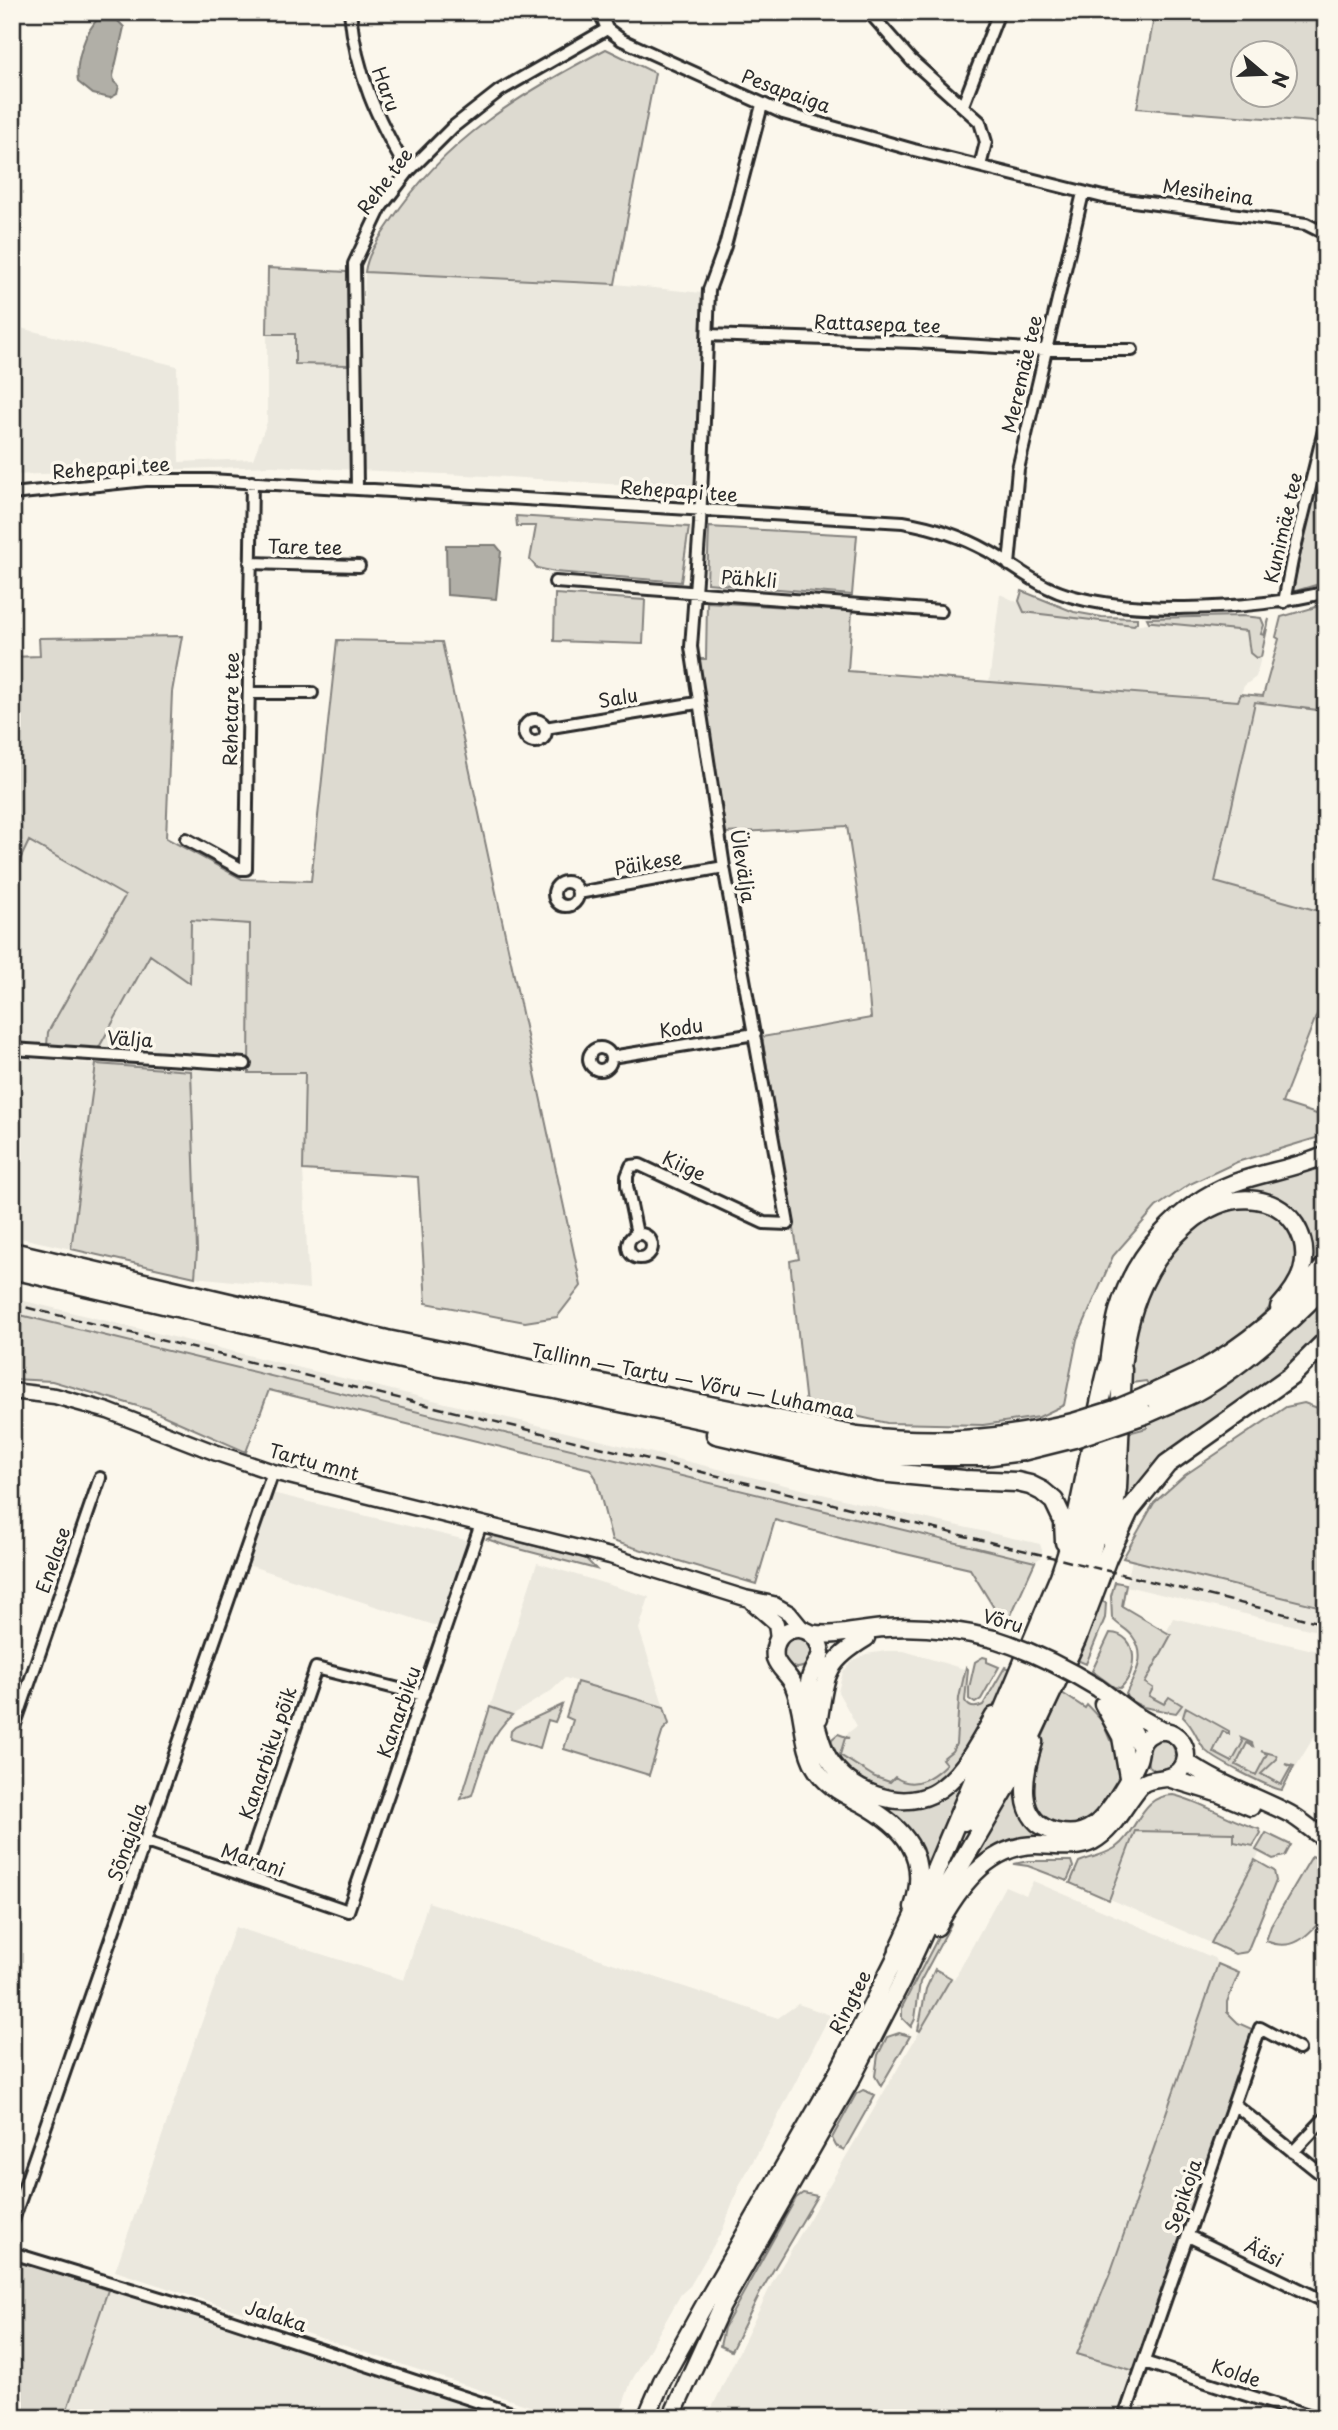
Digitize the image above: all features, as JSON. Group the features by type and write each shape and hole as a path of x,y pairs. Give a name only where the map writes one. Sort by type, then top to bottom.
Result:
{"highway":[{"name":"Tallinn — Tartu — Võru — Luhamaa","path":"12,1252 387,1340 857,1436 901,1441 982,1440 1073,1431"},
{"name":"Tallinn — Tartu — Võru — Luhamaa","path":"1145,1406 1250,1337 1292,1302 1326,1265"},
{"name":"Tallinn — Tartu — Võru — Luhamaa","path":"12,1269 419,1363 554,1388 814,1443 892,1456 984,1456 1022,1451 1073,1431 1115,1410 1145,1406 1197,1391 1243,1359 1293,1318 1326,1284"},
{"path":"1073,1594 1107,1558 1129,1511 1157,1474 1189,1446 1253,1405 1291,1376 1326,1341"},
{"path":"938,1903 1010,1780 1052,1690 1073,1594 1072,1537 1099,1402 1115,1369"},
{"path":"899,1950 932,1879 1015,1681 1108,1540 1117,1488 1115,1369"},
{"path":"554,1388 565,1397 879,1472 1030,1485 1050,1496 1064,1522 1073,1594"}],"main road":[{"path":"1115,1369 1118,1312 1124,1293 1145,1254 1162,1233 1185,1212 1230,1185 1326,1155"},
{"path":"1115,1369 1135,1304 1157,1260 1169,1244 1203,1213 1236,1200 1256,1200 1283,1211 1301,1232 1304,1245 1301,1274 1282,1304 1250,1337"},
{"name":"Ringtee","path":"671,2418 722,2306 853,2076 902,1981 1025,1719 1073,1594"},
{"name":"Ringtee","path":"646,2418 662,2381 699,2314 838,2072 936,1880 1055,1626 1073,1594"},
{"name":"Võru","path":"807,1631 828,1636 865,1629 915,1627 966,1632 1055,1674 1163,1731"},
{"path":"899,1950 918,1891 916,1857 897,1827 873,1810 834,1789 817,1771 808,1751 793,1684 775,1658 774,1650 778,1639 790,1630 807,1631 819,1644 810,1679 810,1696 824,1751 850,1781 880,1797 912,1800 934,1793 956,1775 973,1753 1015,1681"},
{"path":"817,1723 830,1669 845,1651 866,1638"},
{"name":"Võru","path":"816,1664 846,1641 866,1638 930,1638 992,1644"},
{"path":"786,1673 800,1675 816,1664"},
{"path":"902,1981 965,1884 987,1862 1021,1846 1066,1847 1091,1842 1110,1826 1142,1784 1177,1774 1185,1761 1183,1742 1177,1735 1163,1731 1149,1735 1128,1777 1092,1827 1072,1834 1043,1827 1035,1821 1026,1804 1024,1783 1030,1755 1052,1690"},
{"path":"1098,1696 1121,1737 1128,1777"},
{"name":"Võru","path":"1098,1696 1122,1718 1140,1751"},
{"path":"1140,1751 1145,1770 1162,1778 1220,1794 1267,1813 1292,1827 1311,1831"},
{"path":"1185,1761 1201,1773 1297,1818 1311,1831 1326,1839"}],"street":[{"name":"Haru","path":"350,12 352,38 363,81 384,131 408,172"},
{"path":"600,12 607,29"},
{"path":"869,12 911,60 980,122 984,132 985,149 980,166"},
{"path":"963,105 999,12"},
{"name":"Rehe tee","path":"357,487 354,264 381,208 408,172 453,127 499,91 607,29"},
{"name":"Pesapaiga","path":"607,29 622,40 783,113 1083,193"},
{"path":"701,510 709,290 725,246 762,105"},
{"name":"Mesiheina","path":"1083,193 1306,224 1326,234"},
{"name":"Meremäe tee","path":"1009,565 1018,469 1083,193"},
{"name":"Rattasepa tee","path":"708,335 915,342 1045,350 1132,350"},
{"name":"Kunimäe tee","path":"1284,602 1326,422"},
{"name":"Rehepapi tee","path":"12,494 146,480 252,482 919,525 954,535 988,551 1046,587 1066,596 1104,604 1174,607 1284,602 1326,592"},
{"name":"Rehetare tee","path":"186,839 241,869 246,869 252,482"},
{"name":"Ülevälja","path":"701,510 691,647 724,867 788,1224"},
{"name":"Tare tee","path":"250,563 359,566"},
{"name":"Pähkli","path":"555,582 941,611"},
{"path":"249,693 312,693"},
{"name":"Salu","path":"545,728 698,702"},
{"name":"Päikese","path":"578,893 724,867"},
{"name":"Kodu","path":"611,1057 755,1034"},
{"name":"Välja","path":"12,1049 245,1064"},
{"name":"Kiige","path":"637,1234 627,1176 631,1166 640,1165 764,1223 788,1224"},
{"name":"Tartu mnt","path":"12,1391 55,1396 108,1411 273,1472 610,1556 745,1598"},
{"name":"Sõnajala","path":"12,2222 273,1472"},
{"name":"Enelase","path":"12,1733 100,1478"},
{"name":"Kanarbiku","path":"348,1911 481,1524"},
{"path":"745,1598 783,1609 807,1631"},
{"path":"745,1598 772,1617 776,1623 778,1639"},
{"name":"Kanarbiku põik","path":"244,1875 316,1668 424,1695"},
{"name":"Marani","path":"146,1842 348,1911"},
{"name":"Sepikoja","path":"1124,2418 1260,2028 1299,2049"},
{"path":"1234,2104 1326,2178"},
{"path":"1293,2152 1326,2117"},
{"name":"Ääsi","path":"1188,2236 1326,2302"},
{"name":"Jalaka","path":"12,2253 276,2334 527,2418"},
{"name":"Kolde","path":"1144,2362 1318,2418"}],"shaded area":[{"path":"1155,12 1326,12 1326,123 1137,108"},
{"path":"113,16 124,27 113,76 114,82 119,86 117,94 110,98 93,94 78,82 77,74 82,47 90,30 100,17"},
{"path":"606,49 655,73 615,284 365,272 375,245 412,192 461,142 515,101"},
{"path":"268,268 347,272 348,365 295,364 295,334 267,334"},
{"path":"365,272 615,284 702,293 694,490 508,477 272,466 12,475 12,326 177,366 179,462 253,459 267,422 267,334 296,334 295,364 361,366"},
{"path":"1326,485 1326,582 1292,592 1316,486"},
{"path":"516,516 689,527 681,582 555,572 537,568 530,560 536,526 517,526"},
{"path":"709,527 857,535 852,595 707,583"},
{"path":"446,545 496,545 501,551 496,599 447,595"},
{"path":"1022,591 1074,612 1102,617 1137,618 1137,622 1134,625 1024,612 1019,601"},
{"path":"555,594 645,600 643,644 554,641"},
{"path":"1000,594 1019,603 1025,612 1134,625 1153,622 1247,631 1250,653 1256,658 1261,657 1256,677 1244,686 1238,701 989,683"},
{"path":"707,602 852,611 848,671 1238,701 1241,694 1263,696 1279,639 1276,637 1281,617 1326,604 1326,711 1255,702 1215,882 1326,913 1326,1010 1319,1009 1282,1103 1326,1117 1326,1135 1237,1162 1190,1184 1156,1207 1113,1256 1077,1339 1064,1405 1039,1417 983,1425 887,1423 806,1405 790,1261 799,1259 762,1037 871,1018 862,922 847,826 726,833 697,659 706,659"},
{"path":"1147,618 1261,618 1264,625 1261,634 1264,635 1269,619 1261,657 1256,658 1250,653 1247,631 1149,622"},
{"path":"182,636 172,692 166,838 242,879 311,881 337,640 442,642 581,1286 557,1317 525,1322 426,1303 418,1177 303,1170 305,1073 249,1073 250,924 191,920 190,983 150,955 97,1051 47,1046 48,1032 125,896 29,841 17,866 12,864 12,657 40,656 39,638"},
{"path":"1255,702 1326,711 1326,913 1215,882"},
{"path":"28,841 125,896 48,1032 47,1046 12,1043 12,864 17,866"},
{"path":"191,920 250,924 250,1073 305,1073 303,1170 309,1289 195,1277 197,1251 191,1058 97,1051 150,954 190,982"},
{"path":"12,1057 96,1064 71,1249 12,1236"},
{"path":"96,1064 191,1071 197,1251 195,1277 71,1249"},
{"path":"1326,1161 1326,1255 1310,1273 1309,1237 1299,1215 1291,1206 1270,1194 1236,1193 1235,1188"},
{"path":"1251,1206 1276,1215 1286,1223 1293,1234 1297,1258 1289,1282 1272,1305 1223,1346 1150,1387 1146,1381 1131,1383 1134,1346 1141,1316 1168,1259 1196,1227 1212,1215 1229,1208"},
{"path":"1326,1294 1326,1334 1302,1360 1201,1432 1118,1520 1128,1433 1147,1428 1147,1421"},
{"path":"12,1298 892,1511 1040,1544 1041,1557 1035,1562 12,1313"},
{"path":"12,1313 1035,1562 1006,1626 992,1623 994,1608 970,1569 775,1520 756,1584 612,1541 596,1478 590,1469 269,1390 246,1452 151,1410 52,1381 12,1379"},
{"path":"1304,1403 1326,1411 1326,1608 1123,1558 1154,1503 1185,1475 1286,1407"},
{"path":"272,1493 470,1541 440,1627 248,1565"},
{"path":"493,1536 585,1558 596,1569 487,1539"},
{"path":"1132,1560 1326,1608 1326,1633 1126,1586"},
{"path":"537,1563 649,1597 639,1629 664,1707 565,1678 551,1691 512,1715 490,1707"},
{"path":"1115,1582 1126,1584 1122,1606 1171,1635 1145,1683 1153,1688 1149,1696 1164,1704 1169,1697 1182,1705 1176,1713 1143,1707 1127,1699 1126,1694 1138,1666 1139,1652 1131,1634 1112,1618 1111,1596"},
{"path":"1101,1601 1106,1603 1105,1618 1086,1664 1077,1660"},
{"path":"1173,1618 1326,1653 1326,1717 1283,1788 1212,1752 1195,1722 1139,1693"},
{"path":"1110,1633 1127,1640 1133,1656 1130,1674 1120,1688 1114,1687 1092,1671"},
{"path":"797,1636 809,1640 813,1652 809,1664 797,1668 785,1664 781,1652 785,1640"},
{"path":"904,1651 964,1669 954,1750 937,1778 917,1787 875,1781 838,1754 844,1736 857,1726 838,1692 843,1672 853,1661 866,1654"},
{"path":"983,1657 987,1658 987,1662 999,1667 981,1699 975,1703 969,1699 969,1688 975,1662"},
{"path":"966,1667 965,1701 975,1707 983,1705 1005,1667 1015,1671 969,1750 945,1778 931,1789 914,1795 895,1795 860,1780 836,1758 832,1739 838,1734 849,1738 845,1738 840,1755 875,1777 890,1782 895,1777 902,1781 915,1782 935,1774 946,1764 942,1759 956,1744 959,1698"},
{"path":"577,1682 664,1707 669,1724 663,1730 649,1775 564,1749 573,1720 566,1717"},
{"path":"1062,1693 1085,1708 1087,1705 1102,1721 1110,1740 1116,1743 1125,1772 1096,1816 1075,1828 1048,1824 1032,1804 1031,1772 1037,1749"},
{"path":"808,1700 826,1767 904,1805 973,1768 926,1883 918,1849 831,1780 813,1750"},
{"path":"562,1705 555,1722 548,1720 540,1748 510,1739 511,1731 515,1727"},
{"path":"490,1707 512,1715 491,1742 472,1795 461,1799"},
{"path":"1186,1707 1229,1731 1229,1734 1223,1731 1213,1752 1232,1762 1243,1742 1241,1738 1252,1743 1253,1746 1247,1743 1236,1765 1256,1775 1267,1754 1261,1751 1276,1755 1277,1759 1261,1774 1281,1785 1291,1767 1285,1764 1294,1766 1282,1790 1209,1754 1183,1717"},
{"path":"1165,1738 1172,1744 1179,1764 1157,1772 1148,1765 1146,1747 1154,1739"},
{"path":"1021,1768 1031,1821 1096,1833 1034,1840 960,1876"},
{"path":"1173,1795 1259,1829 1261,1833 1253,1846 1234,1842 1234,1833 1135,1831 1109,1900 1070,1883 1079,1862 1115,1848 1153,1801"},
{"path":"1135,1831 1235,1833 1235,1842 1244,1842 1261,1850 1211,1943 1110,1899"},
{"path":"1266,1833 1291,1845 1285,1856 1273,1859 1256,1850"},
{"path":"1312,1856 1326,1862 1326,1915 1300,1940 1285,1945 1266,1941 1271,1926"},
{"path":"1255,1860 1274,1871 1276,1881 1247,1952 1235,1954 1211,1943"},
{"path":"1028,1861 1071,1861 1073,1867 1067,1881 1028,1866 1014,1864"},
{"path":"1033,1881 1214,1958 1218,1964 1111,2271 1077,2353 1135,2371 1119,2418 707,2418 774,2279 951,1978 954,1980 1005,1886 1026,1895"},
{"path":"428,1902 778,2018 798,2004 830,2015 740,2184 723,2229 690,2286 681,2294 631,2382 618,2418 566,2418 115,2271 235,1927 404,1980"},
{"path":"947,1920 951,1924 920,1982 915,2019 911,2027 902,2018 902,2007"},
{"path":"1218,1964 1239,1973 1227,2002 1227,2012 1238,2023 1256,2031 1135,2371 1077,2354 1111,2271"},
{"path":"935,1969 951,1978 920,2031 918,2030 926,1989"},
{"path":"899,2033 910,2036 881,2086 875,2076 878,2055 887,2037"},
{"path":"863,2090 875,2095 844,2150 836,2146 832,2138 856,2094"},
{"path":"803,2193 817,2196 761,2291 731,2351 720,2346 724,2328 796,2198"},
{"path":"12,2259 108,2290 64,2418 12,2418"},
{"path":"108,2290 212,2322 502,2418 64,2418"}],"railway":[{"path":"12,1304 1326,1624"}]}
